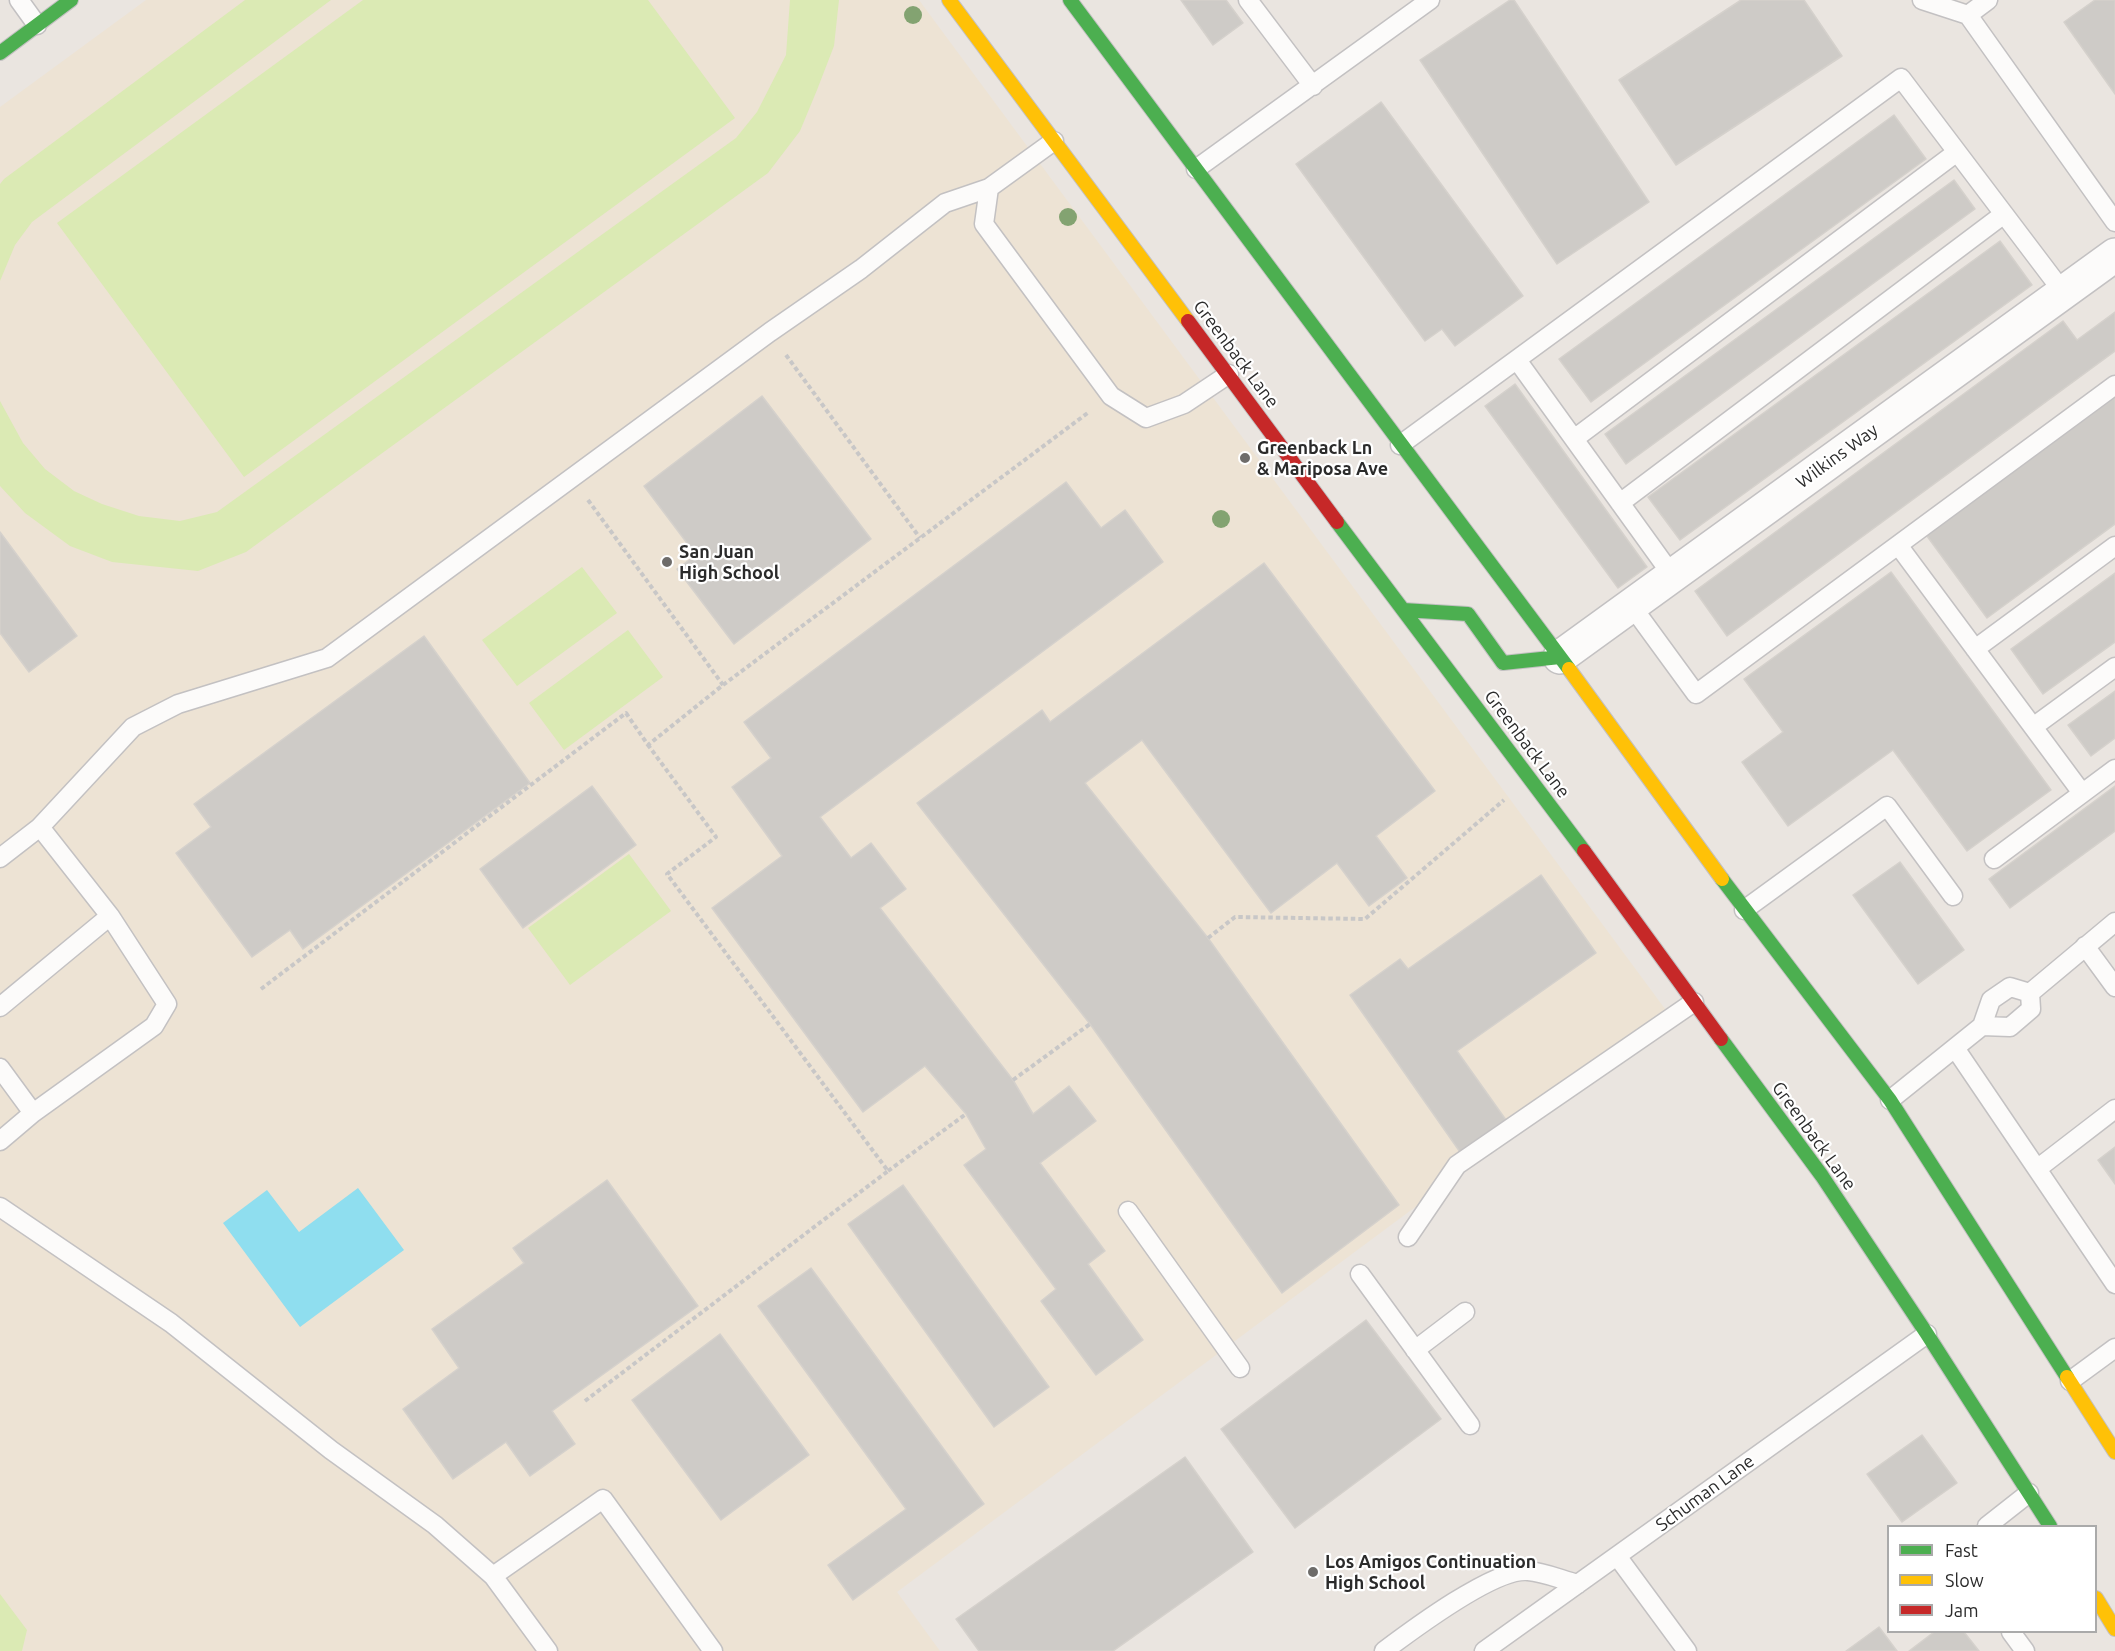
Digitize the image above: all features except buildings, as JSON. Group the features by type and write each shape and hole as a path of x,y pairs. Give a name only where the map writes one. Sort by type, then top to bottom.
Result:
{"main road":[{"path":"0,52 71,0"},
{"name":"Greenback Lane","path":"949,0 1532,780 1822,1176 1927,1334 2049,1525"},
{"path":"1070,0 1560,657 1744,910 1890,1100 2115,1452"},
{"path":"1403,610 1468,614 1503,663 1560,657"},
{"path":"2097,1600 2115,1629"}],"street":[{"name":"Wilkins Way","path":"1560,657 2115,255"}],"lane":[{"path":"19,0 37,25"},
{"path":"1248,0 1313,86"},
{"path":"1196,169 1430,0"},
{"path":"1922,0 1968,15 2115,222"},
{"path":"1968,15 1988,0"},
{"path":"1400,445 1901,78 2063,292"},
{"path":"0,858 40,827 133,727 178,704 327,658 770,332 861,269 945,203 989,188 1053,141"},
{"path":"1574,439 1956,152"},
{"path":"989,188 984,224 1111,396 1146,418 1184,404 1229,374"},
{"path":"1620,504 2004,214"},
{"path":"1517,360 1672,575"},
{"path":"1631,605 1696,694 2115,385"},
{"path":"1898,545 2082,793"},
{"path":"1975,649 2115,546"},
{"path":"2033,727 2115,667"},
{"path":"1994,859 2115,768"},
{"path":"1744,910 1887,806 1953,896"},
{"path":"0,1141 50,1100 154,1026 167,1004 110,916 40,827"},
{"path":"0,1007 110,916"},
{"path":"2030,993 2115,922"},
{"path":"2085,946 2115,987"},
{"path":"1890,1100 1982,1026 1991,1000 2010,987 2030,993"},
{"path":"1982,1026 2010,1027 2031,1009 2030,993"},
{"path":"1408,1237 1458,1165 1694,1002"},
{"path":"1955,1048 2115,1284"},
{"path":"0,1068 33,1113"},
{"path":"2037,1169 2115,1109"},
{"path":"0,1207 171,1323 331,1450 435,1525 493,1576 548,1651"},
{"path":"1128,1211 1240,1368"},
{"path":"1360,1274 1470,1425"},
{"path":"1415,1350 1465,1312"},
{"name":"Schuman Lane","path":"1484,1651 1927,1334"},
{"path":"2070,1381 2115,1348"},
{"path":"1989,1525 2029,1493"},
{"path":"493,1576 603,1499 713,1651"},
{"path":"1617,1556 1687,1651"},
{"path":"1384,1651 1473,1591 1505,1577 1527,1570 1578,1584"},
{"path":"2012,1633 2025,1651"}],"path":[{"path":"770,332 920,538"},
{"path":"648,745 723,685 1111,396"},
{"path":"572,478 723,685"},
{"path":"261,989 626,713 716,837 667,874 888,1171"},
{"path":"1208,938 1235,917 1365,919 1508,796"},
{"path":"1013,1080 1090,1024"},
{"path":"585,1401 966,1114"}],"shaded area":[{"name":"San Juan High School","path":"146,0 919,0 1671,1017 897,1592 940,1651 0,1651 0,107"}],"green space":[{"path":"245,0 331,0 32,222 15,245 0,281 0,184 4,179"},
{"path":"363,0 648,0 735,118 244,477 57,223"},
{"path":"790,0 839,0 834,46 800,131 768,173 246,552 198,571 112,562 70,546 25,513 0,486 0,401 23,443 45,469 74,491 102,504 139,516 180,521 217,512 736,138 757,112 786,55"},
{"path":"582,567 617,613 517,686 482,640"},
{"path":"628,630 663,677 564,750 529,703"},
{"path":"629,854 671,911 570,985 528,928"},
{"path":"0,1594 27,1630 22,1651 0,1651"}],"water":[{"path":"358,1188 404,1250 300,1327 223,1223 267,1190 299,1232"}],"traffic: fast":[{"path":"0,53 71,0"},
{"path":"1070,0 1569,669"},
{"path":"1337,522 1584,851"},
{"path":"1403,610 1468,614 1503,663 1560,657"},
{"path":"1722,879 1890,1100 2067,1377"},
{"path":"1721,1039 1822,1176 2049,1525"}],"traffic: slow":[{"path":"949,0 1188,321"},
{"path":"1569,669 1722,879"},
{"path":"2067,1377 2115,1452"},
{"path":"2097,1600 2115,1629"}],"traffic: jam":[{"path":"1188,321 1337,522"},
{"path":"1584,851 1721,1039"}],"place":[{"name":"Greenback Ln & Mariposa Ave","path":"1245,458"},
{"name":"San Juan High School","path":"667,562"},
{"name":"Los Amigos Continuation High School","path":"1313,1572"}]}
